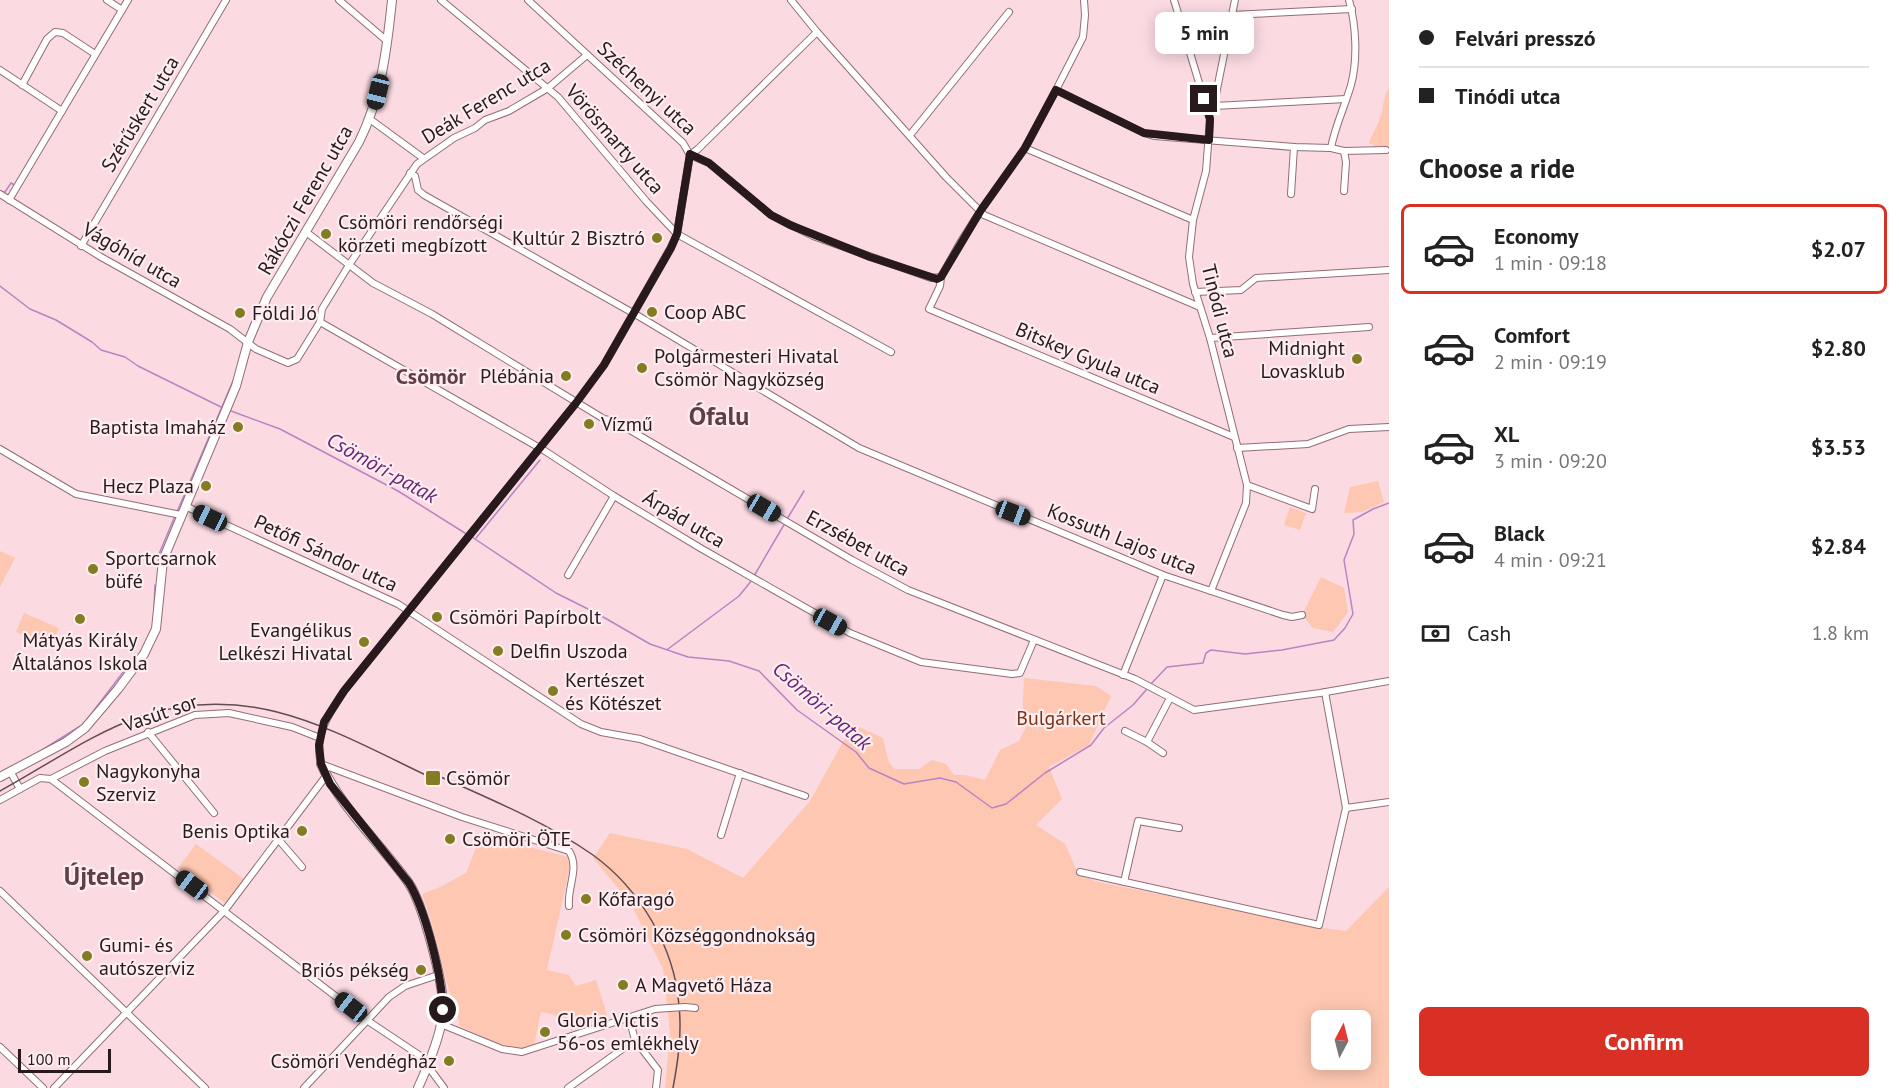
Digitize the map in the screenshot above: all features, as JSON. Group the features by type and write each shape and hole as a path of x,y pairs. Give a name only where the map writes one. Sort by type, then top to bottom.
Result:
{"street":[{"path":"107,0 122,10"},
{"path":"9,200 128,0"},
{"name":"Szérűskert utca","path":"81,246 226,0"},
{"path":"339,0 387,41"},
{"name":"Rákóczi Ferenc utca","path":"0,777 66,742 85,728 144,654 156,629 163,560 179,512 236,386 248,342 267,297 370,120 378,92 392,0"},
{"name":"Vörösmarty utca","path":"441,0 548,87 677,234 891,352"},
{"name":"Széchenyi utca","path":"528,0 683,142 690,154 709,163 771,215 870,257 932,278 941,277"},
{"path":"791,0 946,177 984,215 1200,307"},
{"path":"941,277 981,210 1025,148 1056,90 1083,36 1084,0"},
{"name":"Tinódi utca","path":"1174,0 1210,119 1206,171 1193,220 1189,257 1195,292 1210,338 1247,485 1246,503 1210,591"},
{"path":"1210,119 1235,0"},
{"path":"1331,148 1335,126 1354,74 1354,18 1349,0"},
{"path":"1232,15 1352,9"},
{"path":"910,135 1009,12"},
{"path":"22,85 47,39 55,32 63,33 95,54"},
{"path":"418,1088 441,1024 443,1004 425,919 415,892 330,784 319,753 324,722 344,691 576,403 604,365 634,315 677,234 690,154 699,149 817,32"},
{"name":"Deák Ferenc utca","path":"291,362 297,359 320,322 322,309 349,265 410,173 423,158 485,120 508,111 548,87 587,55"},
{"path":"0,70 62,111"},
{"path":"1056,90 1144,133 1294,147 1331,148 1344,151 1386,150"},
{"path":"1214,106 1346,99"},
{"path":"370,120 423,158"},
{"path":"1292,194 1294,147"},
{"path":"1025,148 1193,220"},
{"path":"1344,151 1346,162 1344,191"},
{"name":"Kossuth Lajos utca","path":"410,173 415,176 418,190 424,195 634,315 859,448 1163,575 1282,615 1292,617 1302,615"},
{"name":"Vágóhíd utca","path":"0,194 81,246 230,329 256,349 285,363 291,362"},
{"name":"Erzsébet utca","path":"306,232 373,283 432,314 576,403 604,419 623,426 908,590 1135,679 1194,710 1389,681"},
{"path":"1195,292 1241,290 1256,278 1389,270"},
{"name":"Bitskey Gyula utca","path":"941,277 940,286 929,309 1234,437"},
{"name":"Árpád utca","path":"320,322 539,448 614,496 850,633 921,663 1012,674 1020,673 1034,640"},
{"path":"1210,338 1369,327"},
{"path":"1237,448 1308,444 1349,429 1389,428"},
{"name":"Petőfi Sándor utca","path":"0,449 76,494 179,512 398,604 581,724 601,732 640,739 805,796"},
{"path":"1247,485 1312,509 1315,489"},
{"path":"568,575 614,496"},
{"path":"1123,675 1163,575"},
{"path":"1080,872 1319,925 1346,808 1325,692"},
{"path":"1148,742 1170,698"},
{"name":"Vasút sor","path":"20,789 40,778 51,779 105,751 195,715 229,713 292,727 320,738"},
{"path":"1125,731 1148,742 1163,753"},
{"path":"148,732 214,813"},
{"path":"321,764 462,817 569,851 575,862 568,897 570,906"},
{"path":"0,800 20,789 10,771"},
{"path":"721,835 740,773"},
{"path":"54,1088 225,910 326,776"},
{"path":"51,779 369,1021 428,1063 444,1088"},
{"path":"1346,808 1389,802"},
{"path":"1124,882 1138,821 1179,828"},
{"path":"278,839 302,867"},
{"path":"0,891 205,1088"},
{"path":"304,1088 395,992 438,975"},
{"path":"441,1024 502,1049 522,1052 655,1010 695,1008"},
{"path":"629,1017 635,1040 658,1070 656,1088"},
{"path":"568,1088 635,1040"},
{"path":"0,1047 43,1088"}],"green space":[{"path":"1389,88 1389,147 1380,148 1369,143 1381,117"},
{"path":"1378,481 1384,502 1362,512 1344,513 1350,487"},
{"path":"1290,507 1306,513 1300,530 1284,525"},
{"path":"0,551 15,558 0,587"},
{"path":"1321,577 1344,588 1348,612 1333,632 1313,628 1302,615"},
{"path":"24,613 59,628 51,646 16,632"},
{"name":"Bulgárkert","path":"1024,678 1096,686 1111,696 1089,745 1049,767 1062,799 1036,825 1065,844 1077,871 1094,881 1346,931 1389,887 1389,1088 665,1088 670,1032 663,969 631,904 593,858 610,833 687,849 743,878 810,801 853,724 883,738 889,763 895,769 919,769 932,760 946,764 954,775 985,780 1000,750 1019,741 1026,727 1022,720"},
{"path":"481,835 569,857 570,867 547,970 569,975 576,986 596,980 608,1018 571,1031 570,1024 552,1014 541,1012 534,1046 524,1048 496,1043 459,1026 422,894 466,873"},
{"path":"196,844 244,879 225,903 178,868"}],"waterway":[{"path":"3,192 11,183 16,186"},
{"name":"Csömöri-patak","path":"0,286 30,309 56,320 101,350 125,357 138,366 223,408"},
{"path":"249,329 255,314"},
{"path":"177,512 233,381"},
{"name":"Csömöri-patak","path":"231,411 280,429 398,491 468,535"},
{"path":"476,538 540,460"},
{"path":"787,519 804,491"},
{"name":"Csömöri-patak","path":"1150,685 1167,667 1203,663 1206,653 1211,650 1245,654 1334,640 1345,628 1353,614 1344,560 1354,534 1353,520 1389,503"},
{"path":"159,554 175,516"},
{"path":"754,576 785,523"},
{"name":"Csömöri-patak","path":"472,537 556,593 650,644 688,657 729,661 759,671 797,710 856,752 869,768 904,784 940,778 956,782 992,808 1006,804 1045,773 1091,745 1104,728 1133,705 1147,689"},
{"path":"668,649 739,596 752,580"},
{"path":"154,609 155,585"},
{"path":"85,722 124,671"},
{"path":"42,750 82,725"}],"tram line":[{"path":"0,791 123,723 182,706 220,704 257,708 292,716 361,744 432,778"},
{"path":"434,774 555,831 593,855 610,869 640,902 662,942 676,984 680,1037 673,1088"}],"place":[{"name":"Csömöri rendőrségi körzeti megbízott","path":"326,234"},
{"name":"Kultúr 2 Bisztró","path":"657,238"},
{"name":"Coop ABC","path":"652,312"},
{"name":"Földi Jó","path":"240,313"},
{"name":"Midnight Lovasklub","path":"1357,359"},
{"name":"Polgármesteri Hivatal Csömör Nagyközség","path":"642,368"},
{"name":"Plébánia","path":"566,376"},
{"name":"Vízmű","path":"589,424"},
{"name":"Baptista Imaház","path":"238,427"},
{"name":"Hecz Plaza","path":"206,486"},
{"name":"Sportcsarnok büfé","path":"93,569"},
{"name":"Csömöri Papírbolt","path":"437,617"},
{"name":"Mátyás Király Általános Iskola","path":"80,619"},
{"name":"Evangélikus Lelkészi Hivatal","path":"364,642"},
{"name":"Delfin Uszoda","path":"498,651"},
{"name":"Kertészet és Kötészet","path":"553,691"},
{"name":"Csömör","path":"433,778"},
{"name":"Nagykonyha Szerviz","path":"84,782"},
{"name":"Benis Optika","path":"302,831"},
{"name":"Csömöri ÖTE","path":"450,839"},
{"name":"Kőfaragó","path":"586,899"},
{"name":"Csömöri Községgondnokság","path":"566,935"},
{"name":"Gumi- és autószerviz","path":"87,956"},
{"name":"Briós pékség","path":"421,970"},
{"name":"A Magvető Háza","path":"623,985"},
{"name":"Gloria Victis 56-os emlékhely","path":"545,1032"},
{"name":"Csömöri Vendégház","path":"449,1061"}],"district":[{"name":"Csömör","path":"431,376"},
{"name":"Ófalu","path":"719,416"},
{"name":"Újtelep","path":"104,876"}],"route":[{"path":"443,1010 438,975 425,919 415,892 330,784 319,753 324,722 344,691 576,403 604,365 634,315 677,234 689,173 690,154 709,163 771,215 790,225 870,257 937,279 941,277 981,210 1025,148 1056,90 1144,133 1154,136 1209,140 1210,119 1204,99"}]}
